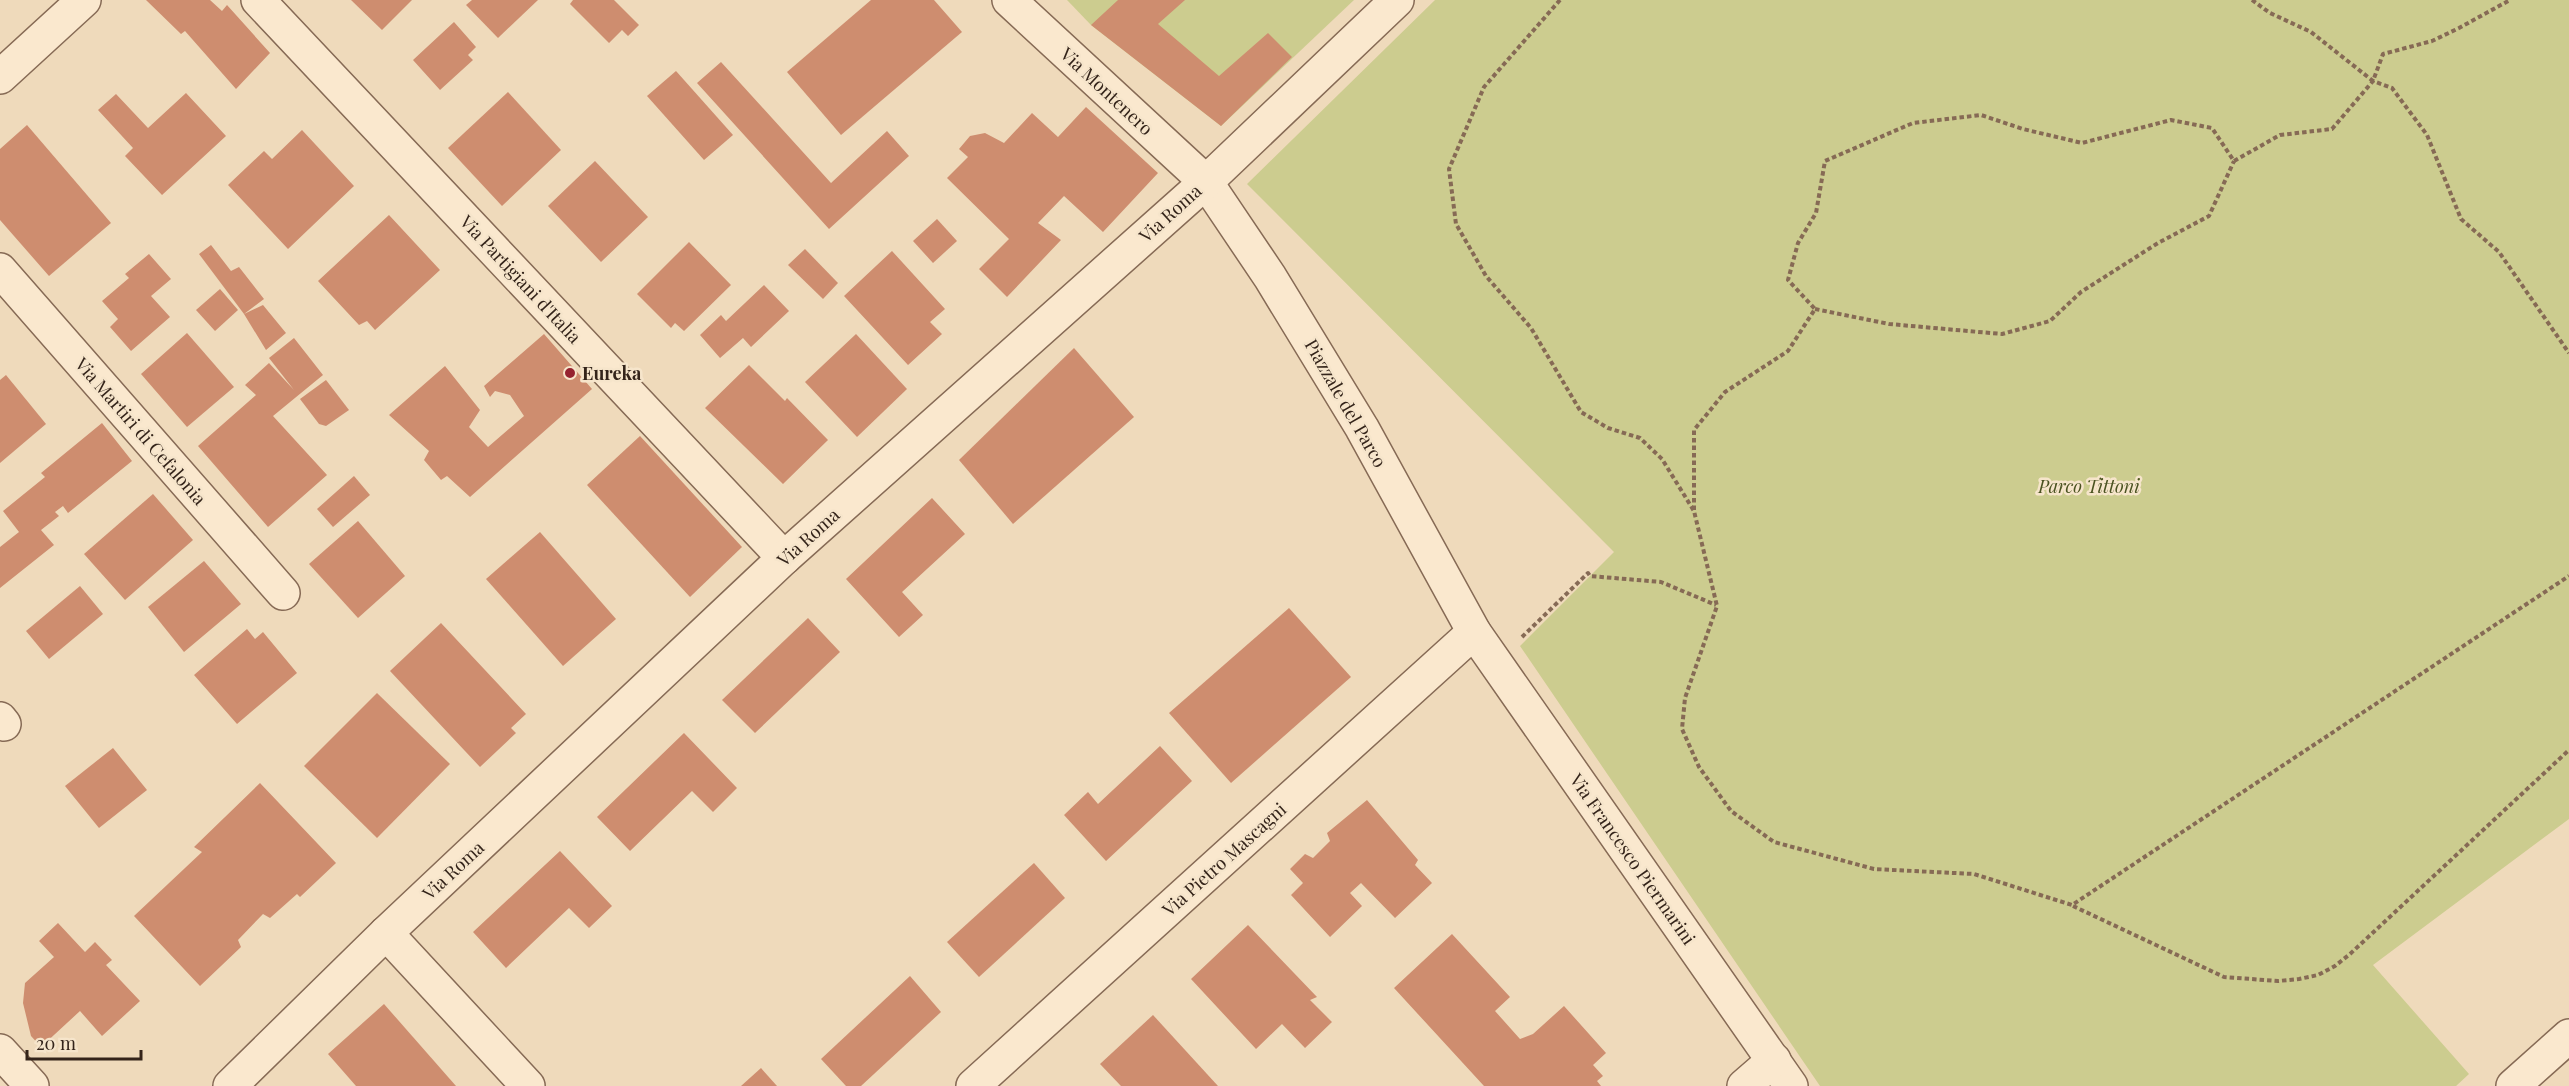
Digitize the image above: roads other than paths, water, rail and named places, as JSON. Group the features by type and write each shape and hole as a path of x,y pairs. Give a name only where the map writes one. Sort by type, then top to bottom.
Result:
{"street":[{"path":"0,77 84,0"},
{"name":"Via Partigiani d'Italia","path":"258,0 784,558"},
{"name":"Via Montenero","path":"1009,0 1206,182"},
{"name":"Via Roma","path":"230,1086 386,933 784,558 1206,182 1397,0"},
{"name":"Piazzale del Parco","path":"1206,182 1270,277 1362,428 1474,632"},
{"name":"Via Martiri di Cefalonia","path":"0,270 283,593"},
{"name":"Via Francesco Piermarini","path":"1474,632 1783,1073"},
{"name":"Via Pietro Mascagni","path":"973,1086 1474,632"},
{"path":"386,933 528,1086"},
{"path":"2513,1086 2569,1035"},
{"path":"0,1051 32,1086"},
{"path":"1744,1086 1783,1073"}],"place":[{"name":"Eureka","path":"570,373"}],"park label":[{"name":"Parco Tittoni","path":"2089,486"}]}
